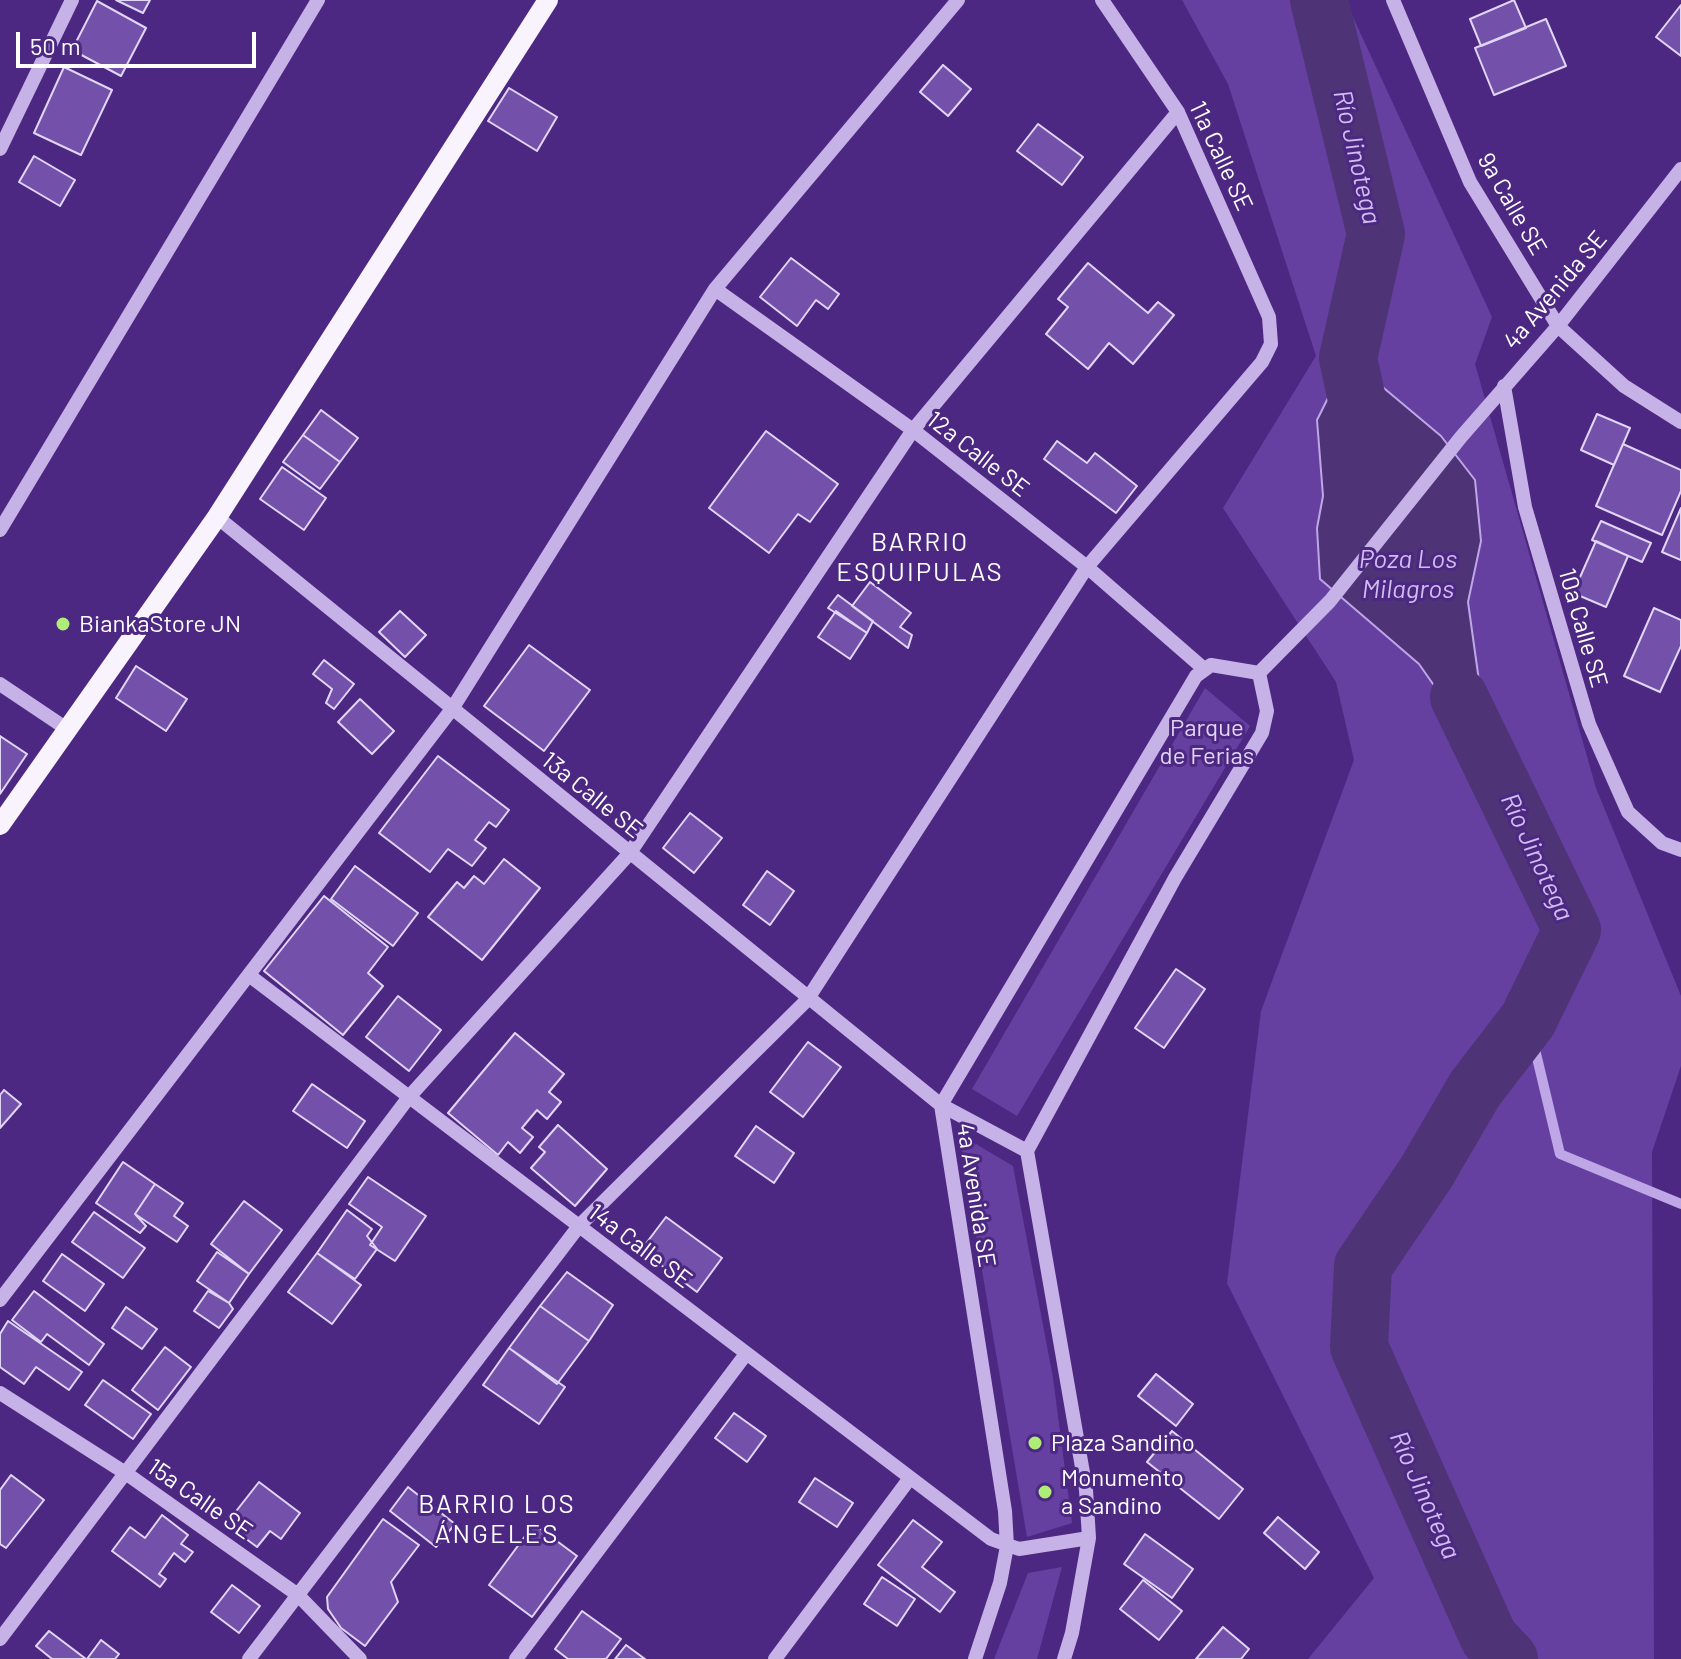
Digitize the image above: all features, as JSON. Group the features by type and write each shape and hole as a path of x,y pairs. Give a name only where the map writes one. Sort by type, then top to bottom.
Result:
{"main road":[{"path":"0,825 217,517 548,0"}],"street":[{"path":"0,149 72,0"},
{"path":"0,530 318,0"},
{"path":"0,1300 452,709 715,289 958,0"},
{"name":"11a Calle SE","path":"1087,567 1262,362 1271,344 1269,317 1178,112 1102,0"},
{"name":"9a Calle SE","path":"1393,0 1470,182 1558,326 1624,386 1681,422"},
{"path":"0,1639 409,1097 629,854 913,430 1178,112"},
{"name":"4a Avenida SE","path":"1259,673 1330,601 1461,437 1558,326 1681,169"},
{"name":"12a Calle SE","path":"715,289 913,430 1087,567 1203,668"},
{"name":"10a Calle SE","path":"1504,386 1525,507 1589,724 1628,812 1662,843 1681,850"},
{"name":"13a Calle SE","path":"217,517 807,1000 941,1105"},
{"path":"249,1659 579,1226 807,1000 1087,567"},
{"path":"1064,1659 1072,1633 1089,1538 1086,1490 1027,1151 1175,878 1262,733 1267,711 1259,673 1211,665 1203,668"},
{"name":"4a Avenida SE","path":"975,1659 1000,1583 1007,1546 1005,1511 941,1105 1203,668"},
{"path":"0,684 67,729"},
{"name":"14a Calle SE","path":"250,976 991,1539 1007,1546"},
{"path":"941,1105 1027,1151"},
{"path":"516,1659 746,1354"},
{"name":"15a Calle SE","path":"0,1393 127,1474 298,1595 360,1659"},
{"path":"775,1659 910,1478"},
{"path":"1007,1546 1030,1548 1089,1538"}],"green space":[{"path":"1182,0 1345,0 1492,317 1475,364 1596,788 1681,996 1681,1066 1652,1152 1654,1659 1308,1659 1374,1578 1227,1283 1261,1011 1354,760 1336,682 1223,508 1316,356 1228,84"},
{"name":"Parque de Ferias","path":"1205,688 1250,726 1017,1116 972,1089"},
{"path":"959,1134 1013,1166 1053,1378 1072,1523 1027,1537"},
{"path":"1062,1567 1037,1659 994,1659 1028,1573"}],"water":[{"name":"Poza Los Milagros","path":"1348,358 1441,436 1475,480 1481,541 1468,602 1491,767 1419,664 1320,579 1317,528 1323,496 1317,420"}],"building":[{"path":"116,0 150,0 143,13"},
{"path":"1514,0 1526,28 1481,46 1470,19"},
{"path":"97,1 146,28 121,76 72,50"},
{"path":"1681,5 1681,56 1656,37"},
{"path":"1546,19 1566,66 1494,95 1475,48"},
{"path":"943,65 971,89 948,116 920,92"},
{"path":"64,67 112,90 81,155 34,133"},
{"path":"509,88 557,117 537,151 488,121"},
{"path":"1038,124 1083,157 1062,185 1017,151"},
{"path":"34,156 75,180 60,206 19,182"},
{"path":"791,258 839,294 828,309 816,300 797,326 760,297"},
{"path":"1088,263 1148,313 1158,302 1174,315 1133,364 1109,343 1088,369 1046,334 1068,307 1058,299"},
{"path":"321,410 358,438 340,462 303,435"},
{"path":"1597,414 1630,428 1614,465 1581,450"},
{"path":"766,431 838,484 810,522 798,514 769,553 709,508"},
{"path":"303,435 340,462 320,489 283,462"},
{"path":"1057,441 1087,463 1095,453 1137,486 1116,513 1044,459"},
{"path":"1623,444 1681,470 1681,491 1662,535 1596,506"},
{"path":"282,467 326,498 304,530 260,499"},
{"path":"1681,508 1681,560 1662,552"},
{"path":"1601,521 1651,543 1642,562 1592,540"},
{"path":"1596,541 1628,556 1606,607 1573,593"},
{"path":"870,582 911,613 900,627 912,635 908,648 852,606"},
{"path":"838,595 873,621 867,633 828,608"},
{"path":"1654,608 1681,620 1681,646 1660,692 1624,676"},
{"path":"400,611 426,635 405,657 379,632"},
{"path":"836,611 867,633 850,659 818,637"},
{"path":"529,645 590,690 544,751 484,706"},
{"path":"324,660 354,684 334,709 326,703 332,689 313,674"},
{"path":"136,666 187,699 166,731 116,698"},
{"path":"360,699 394,731 372,754 338,722"},
{"path":"0,736 27,754 0,794"},
{"path":"438,756 509,810 496,827 489,822 475,840 486,848 472,866 448,849 430,872 379,833"},
{"path":"690,813 722,838 694,873 663,848"},
{"path":"504,859 540,888 482,960 428,917 457,882 464,888 474,876 484,884"},
{"path":"355,866 418,913 393,946 331,899"},
{"path":"767,871 794,891 770,925 743,905"},
{"path":"324,896 388,947 368,973 383,986 343,1035 264,971"},
{"path":"1176,969 1205,989 1164,1048 1135,1028"},
{"path":"398,996 441,1030 409,1071 366,1037"},
{"path":"515,1033 564,1074 549,1092 561,1102 547,1119 537,1110 522,1128 533,1137 520,1153 508,1142 498,1155 448,1113"},
{"path":"808,1042 841,1067 803,1117 770,1092"},
{"path":"312,1084 365,1121 347,1148 293,1111"},
{"path":"4,1090 21,1104 0,1128 0,1095"},
{"path":"558,1125 607,1169 575,1206 531,1168 545,1152 539,1147"},
{"path":"756,1126 794,1153 774,1183 735,1156"},
{"path":"123,1162 155,1184 135,1214 146,1226 140,1233 96,1203"},
{"path":"368,1177 426,1216 395,1261 370,1245 382,1227 349,1204"},
{"path":"155,1184 183,1203 174,1216 188,1226 177,1242 135,1214"},
{"path":"244,1201 282,1230 249,1274 211,1244"},
{"path":"347,1210 372,1229 367,1236 377,1249 355,1279 317,1253"},
{"path":"94,1212 145,1248 123,1278 72,1242"},
{"path":"666,1217 722,1258 697,1292 641,1250"},
{"path":"217,1252 249,1274 229,1303 197,1281"},
{"path":"317,1253 361,1285 332,1324 288,1292"},
{"path":"62,1254 104,1284 85,1311 43,1281"},
{"path":"567,1272 613,1305 589,1341 540,1306"},
{"path":"34,1291 104,1344 89,1365 47,1334 41,1342 12,1320"},
{"path":"208,1291 229,1303 233,1309 219,1328 194,1311"},
{"path":"540,1306 589,1341 557,1384 509,1348"},
{"path":"126,1307 157,1329 142,1349 112,1328"},
{"path":"8,1321 82,1372 69,1390 36,1367 24,1384 0,1367 0,1334"},
{"path":"165,1347 191,1367 158,1410 132,1390"},
{"path":"509,1348 565,1387 539,1424 483,1385"},
{"path":"1156,1374 1193,1404 1176,1426 1138,1396"},
{"path":"103,1380 151,1414 133,1439 85,1405"},
{"path":"734,1413 766,1436 747,1462 715,1438"},
{"path":"1172,1431 1243,1489 1219,1519 1147,1462"},
{"path":"11,1475 44,1500 6,1548 0,1544 0,1490"},
{"path":"815,1478 853,1503 837,1527 799,1502"},
{"path":"259,1482 300,1513 281,1539 270,1531 257,1547 226,1524"},
{"path":"408,1487 455,1524 436,1547 390,1511"},
{"path":"162,1515 188,1535 181,1544 193,1552 185,1562 174,1553 159,1574 166,1579 160,1587 112,1551 130,1527 145,1538"},
{"path":"1278,1517 1319,1552 1305,1569 1264,1533"},
{"path":"383,1519 419,1545 391,1582 398,1602 365,1646 341,1628 328,1609 327,1597"},
{"path":"913,1520 942,1542 922,1567 955,1592 940,1612 878,1565"},
{"path":"534,1524 577,1556 532,1617 489,1585"},
{"path":"1145,1534 1193,1569 1172,1598 1124,1564"},
{"path":"882,1577 915,1599 897,1626 864,1604"},
{"path":"1143,1580 1182,1611 1159,1640 1120,1609"},
{"path":"232,1585 260,1606 239,1633 211,1612"},
{"path":"582,1611 621,1639 606,1659 568,1659 555,1649"},
{"path":"1223,1627 1249,1649 1241,1659 1196,1659"},
{"path":"49,1631 86,1659 52,1659 36,1646"},
{"path":"101,1640 119,1654 115,1659 87,1659"},
{"path":"626,1645 645,1659 615,1659"}],"waterway":[{"name":"Río Jinotega","path":"1319,0 1376,234 1348,358 1365,437"},
{"name":"Río Jinotega","path":"1459,697 1572,930 1528,1020 1475,1089 1426,1173 1363,1266 1359,1347 1489,1638 1509,1659"},
{"path":"1528,1020 1560,1154 1681,1204"}],"place":[{"name":"BiankaStore JN","path":"63,624"},
{"name":"Plaza Sandino","path":"1035,1443"},
{"name":"Monumento a Sandino","path":"1045,1492"}],"district":[{"name":"BARRIO ESQUIPULAS","path":"920,557"},
{"name":"BARRIO LOS ÁNGELES","path":"497,1519"}]}
